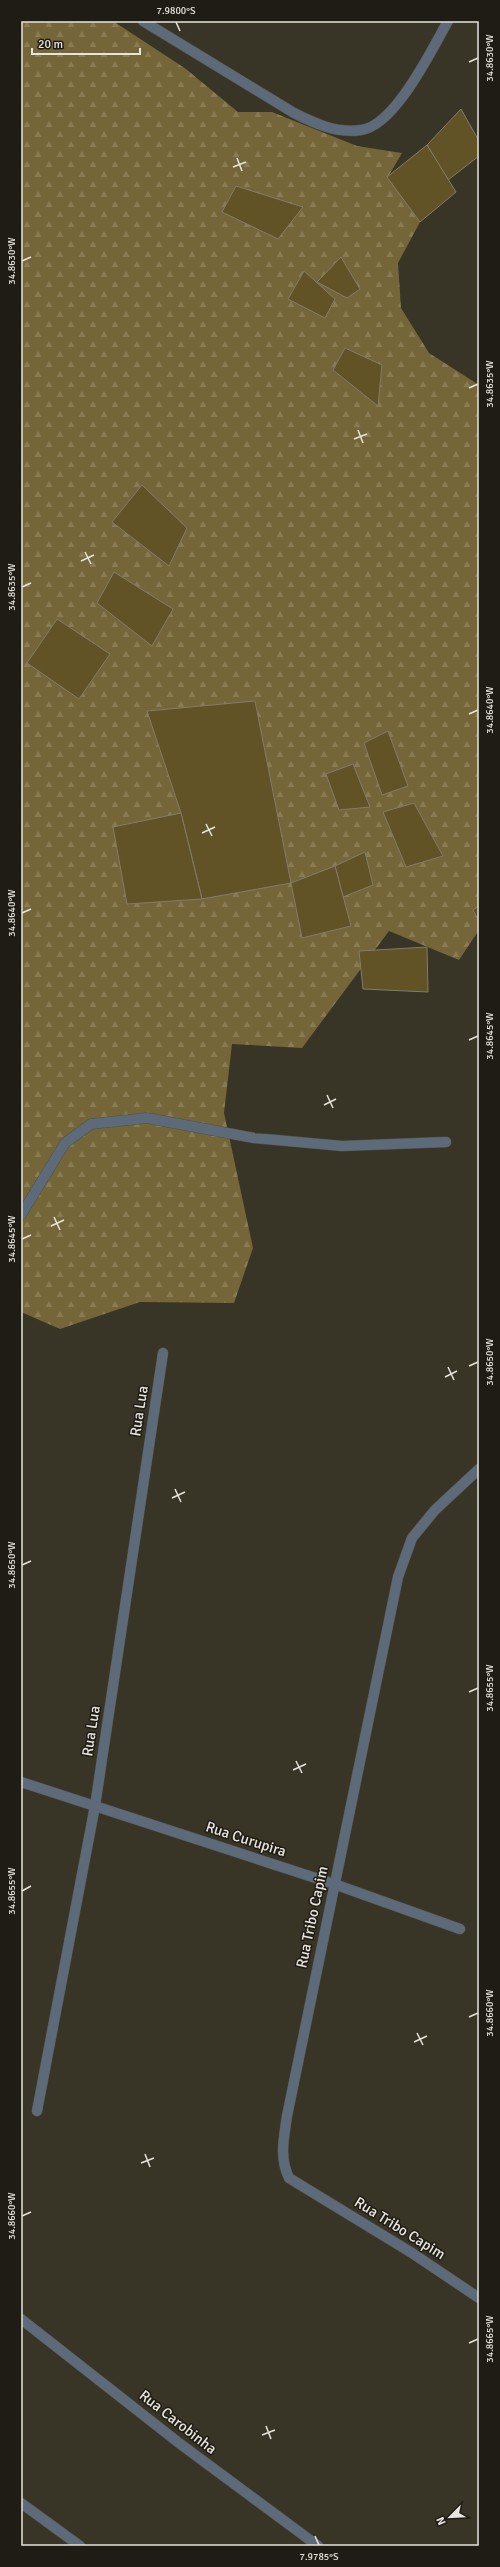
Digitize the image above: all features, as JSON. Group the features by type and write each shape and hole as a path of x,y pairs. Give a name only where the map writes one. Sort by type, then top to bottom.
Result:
{"street":[{"path":"143,21 294,113 318,125 340,130 362,130 379,122 402,99 448,21"},
{"path":"21,1215 65,1143 91,1124 147,1118 254,1138 342,1146 446,1142"},
{"name":"Rua Lua","path":"37,2111 95,1806 163,1353"},
{"name":"Rua Tribo Capim","path":"479,1469 434,1510 412,1538 398,1577 287,2116 282,2153 283,2165 289,2178 412,2253 479,2298"},
{"name":"Rua Curupira","path":"21,1782 334,1884 460,1929"},
{"name":"Rua Carobinha","path":"21,2319 179,2443 318,2546"},
{"path":"21,2503 80,2546"}],"green space":[{"path":"21,21 113,21 186,69 238,112 272,112 357,146 402,153 388,177 420,222 398,263 401,308 429,353 479,385 479,930 459,960 389,931 302,1048 232,1044 224,1113 253,1248 234,1303 140,1302 60,1329 21,1312"}],"building":[{"path":"461,109 479,141 479,156 448,180 427,145"},
{"path":"427,145 456,192 420,222 387,177"},
{"path":"236,186 303,207 278,239 222,212"},
{"path":"341,257 360,289 347,298 317,282"},
{"path":"304,271 335,299 325,318 288,299"},
{"path":"345,348 382,365 378,406 333,370"},
{"path":"142,485 187,528 169,566 112,522"},
{"path":"114,572 173,609 152,646 97,603"},
{"path":"57,619 110,654 79,699 27,663"},
{"path":"255,701 291,883 202,899 181,813 147,711"},
{"path":"388,731 408,786 382,795 364,743"},
{"path":"353,764 370,807 339,810 326,774"},
{"path":"414,803 443,856 406,867 383,812"},
{"path":"181,813 202,899 127,904 113,827"},
{"path":"365,852 373,885 343,897 335,866"},
{"path":"335,866 351,926 302,938 291,883"},
{"path":"479,906 479,921 473,910"},
{"path":"427,947 428,992 363,989 359,951"}]}
